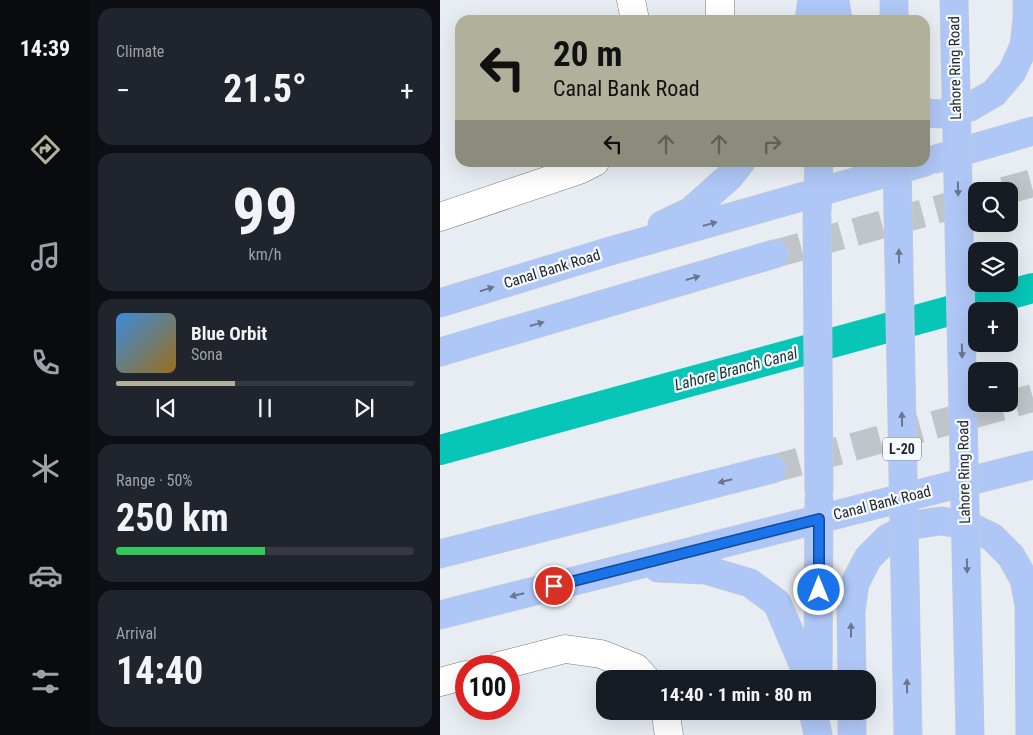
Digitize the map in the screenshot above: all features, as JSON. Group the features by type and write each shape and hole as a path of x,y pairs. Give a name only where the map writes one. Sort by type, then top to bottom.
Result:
{"highway":[{"path":"810,15 812,0"},
{"path":"822,15 823,0"},
{"path":"835,0 837,15"},
{"path":"894,0 894,15"},
{"name":"Lahore Ring Road","path":"954,0 970,735"},
{"path":"930,113 943,114 970,107 994,93 1012,72 1024,46 1028,19 1027,0"},
{"name":"Canal Bank Road","path":"930,161 1033,131"},
{"path":"607,252 691,211 729,177 737,167"},
{"path":"818,670 817,205 819,167"},
{"name":"L-20","path":"897,167 908,735"},
{"name":"Canal Bank Road","path":"440,302 607,252 817,205 912,167"},
{"path":"440,352 774,254"},
{"name":"Canal Bank Road","path":"440,615 1033,465"},
{"path":"440,554 772,469"},
{"path":"852,670 851,611 855,583 868,558 888,538 913,525 941,521 968,525 992,537 1011,556 1024,579 1029,606 1030,735"},
{"path":"630,566 706,570 750,583 777,603 805,670"},
{"path":"815,720 818,735"},
{"path":"818,720 818,735"},
{"path":"852,720 852,735"}],"street":[{"path":"631,0 634,15"},
{"path":"720,0 720,15"},
{"path":"440,217 585,167"},
{"path":"520,661 564,649 601,654 638,670"},
{"path":"440,682 455,678"},
{"path":"667,720 669,735"}],"waterway":[{"name":"Lahore Branch Canal","path":"440,450 1033,288"}],"tunnel":[{"path":"1018,187 1033,183"},
{"path":"774,254 968,201"},
{"path":"772,469 1033,398"}],"route":[{"path":"554,586 819,519 819,590"}]}
